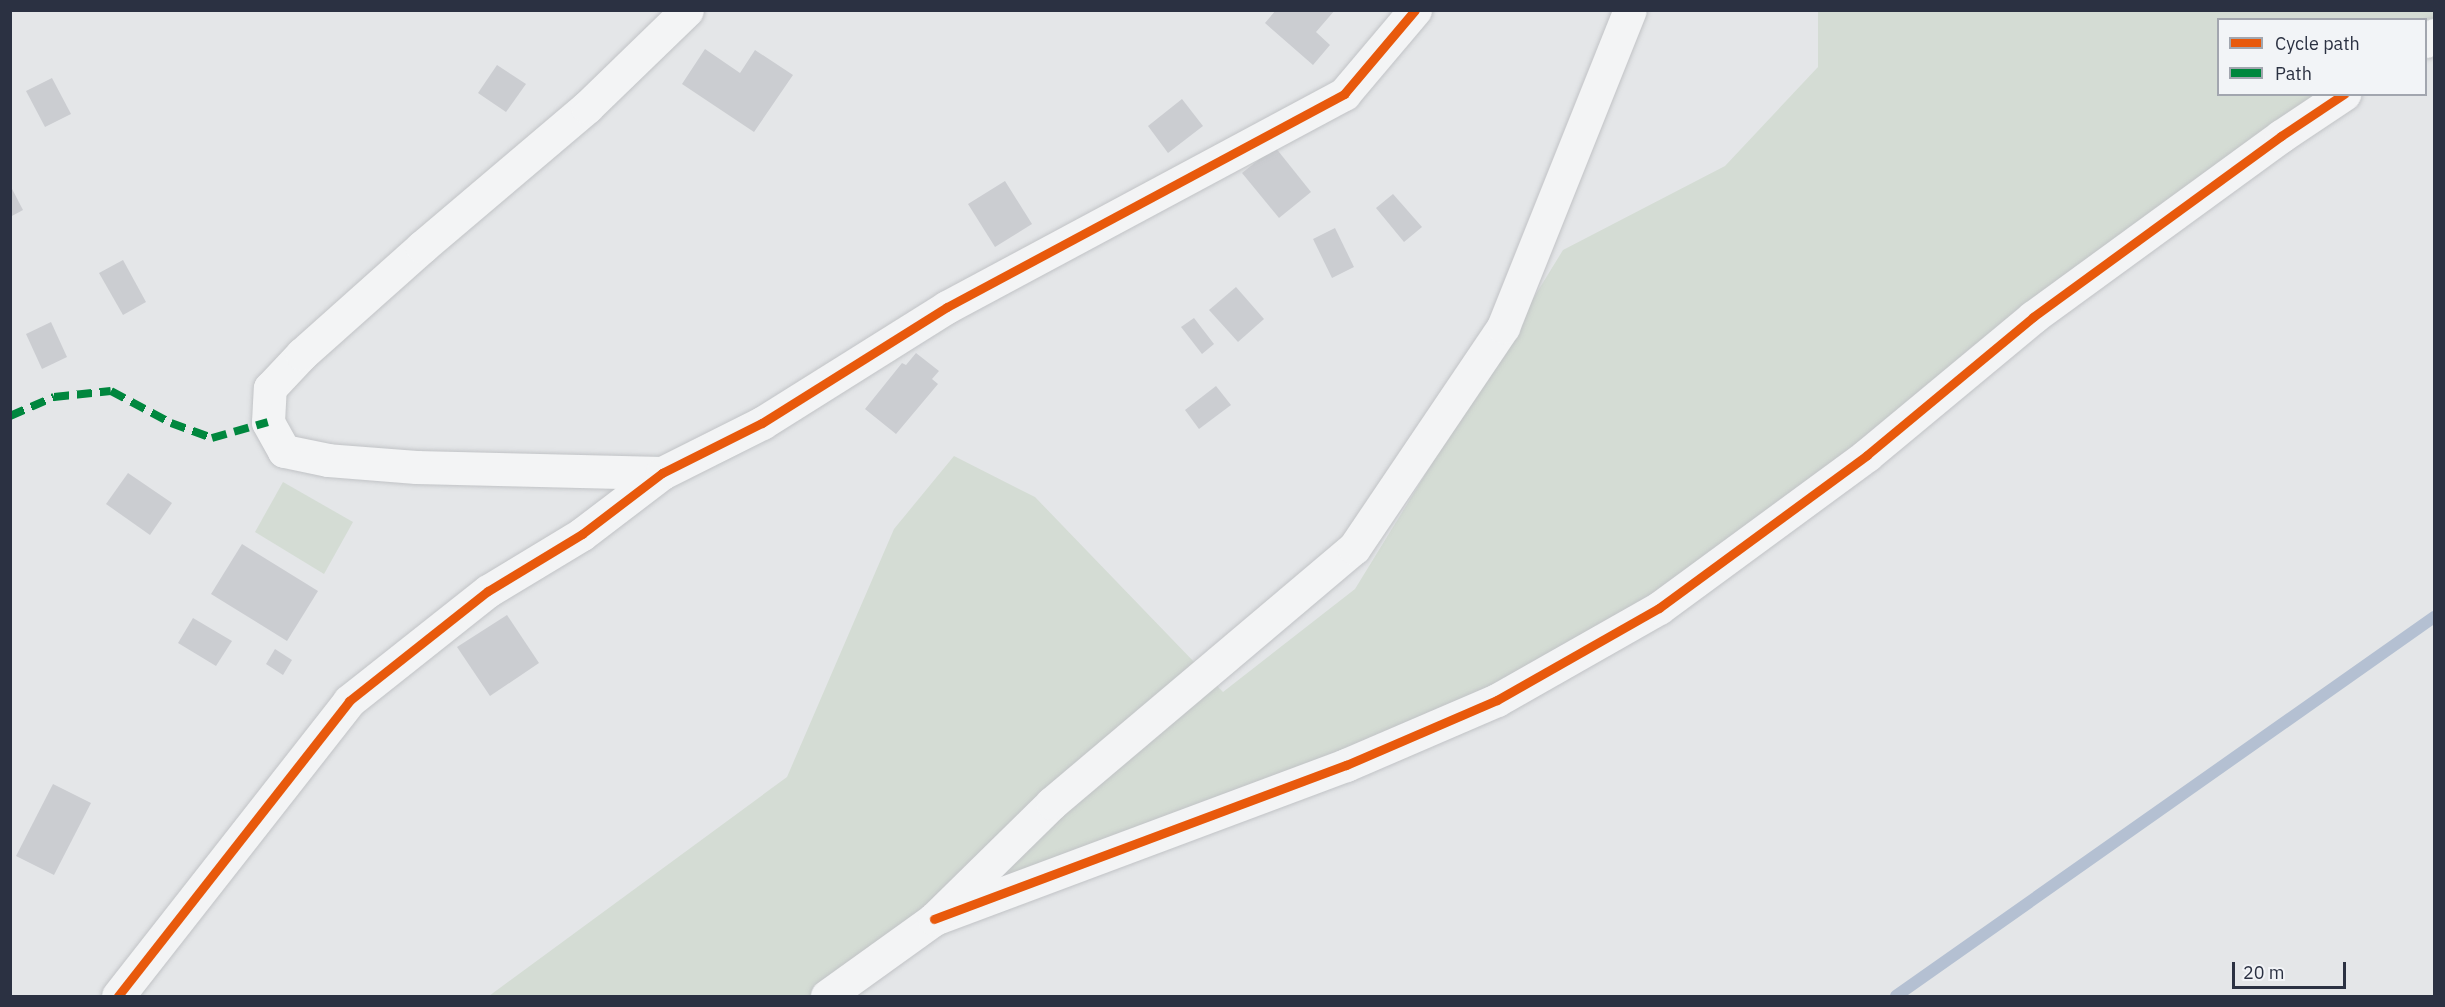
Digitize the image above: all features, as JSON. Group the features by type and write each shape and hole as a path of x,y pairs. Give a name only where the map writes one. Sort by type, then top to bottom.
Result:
{"street":[{"path":"662,473 416,467 328,460 284,451 268,422 270,387 302,354 422,247 587,107 687,10"},
{"path":"118,996 349,701 488,591 582,534 662,473 762,423 947,307 1344,94 1415,10"},
{"path":"826,996 934,919 1052,803 1354,548 1503,327 1630,10"},
{"path":"934,919 1346,765 1497,700 1659,608 1867,455 2033,317 2281,136 2341,96"}],"shaded area":[{"path":"1818,11 2434,11 2434,35 2427,40 2427,18 2217,18 2217,96 2343,96 1867,455 1497,700 934,919 827,996 489,996 787,777 894,529 954,456 1035,497 1223,692 1355,589 1563,250 1725,166 1818,67"},
{"path":"283,482 353,522 324,574 255,532"}],"building":[{"path":"1276,10 1335,10 1316,32 1330,45 1313,65 1265,23"},
{"path":"705,49 740,73 755,50 793,75 754,132 682,84"},
{"path":"497,65 526,84 506,112 478,93"},
{"path":"52,78 71,114 45,127 26,91"},
{"path":"1182,99 1203,126 1168,153 1148,126"},
{"path":"1275,147 1311,192 1279,218 1242,173"},
{"path":"1005,181 1032,224 995,247 968,204"},
{"path":"10,185 23,210 10,217"},
{"path":"1393,194 1422,227 1404,242 1376,208"},
{"path":"1335,228 1354,267 1332,278 1313,239"},
{"path":"123,260 146,302 123,315 99,273"},
{"path":"1236,287 1264,319 1238,342 1209,310"},
{"path":"1194,318 1214,344 1202,354 1181,327"},
{"path":"51,322 67,357 42,369 26,334"},
{"path":"916,353 939,371 932,379 938,384 896,434 865,409 902,363 906,365"},
{"path":"1216,386 1231,405 1199,429 1185,410"},
{"path":"128,473 172,503 150,535 106,504"},
{"path":"242,544 318,591 287,641 211,594"},
{"path":"507,615 539,663 490,696 457,647"},
{"path":"193,618 232,641 216,666 178,643"},
{"path":"275,649 292,660 283,675 266,664"},
{"path":"53,784 91,803 54,875 16,856"}],"waterway":[{"path":"1896,996 2434,617"}],"marked path":[{"path":"10,416 54,397 111,391 171,423 212,438 268,422"}],"cycle path":[{"path":"118,996 349,701 488,591 582,534 662,473 762,423 947,307 1344,94 1415,10"},
{"path":"934,919 1346,765 1497,700 1659,608 1867,455 2033,317 2281,136 2341,96"}]}
